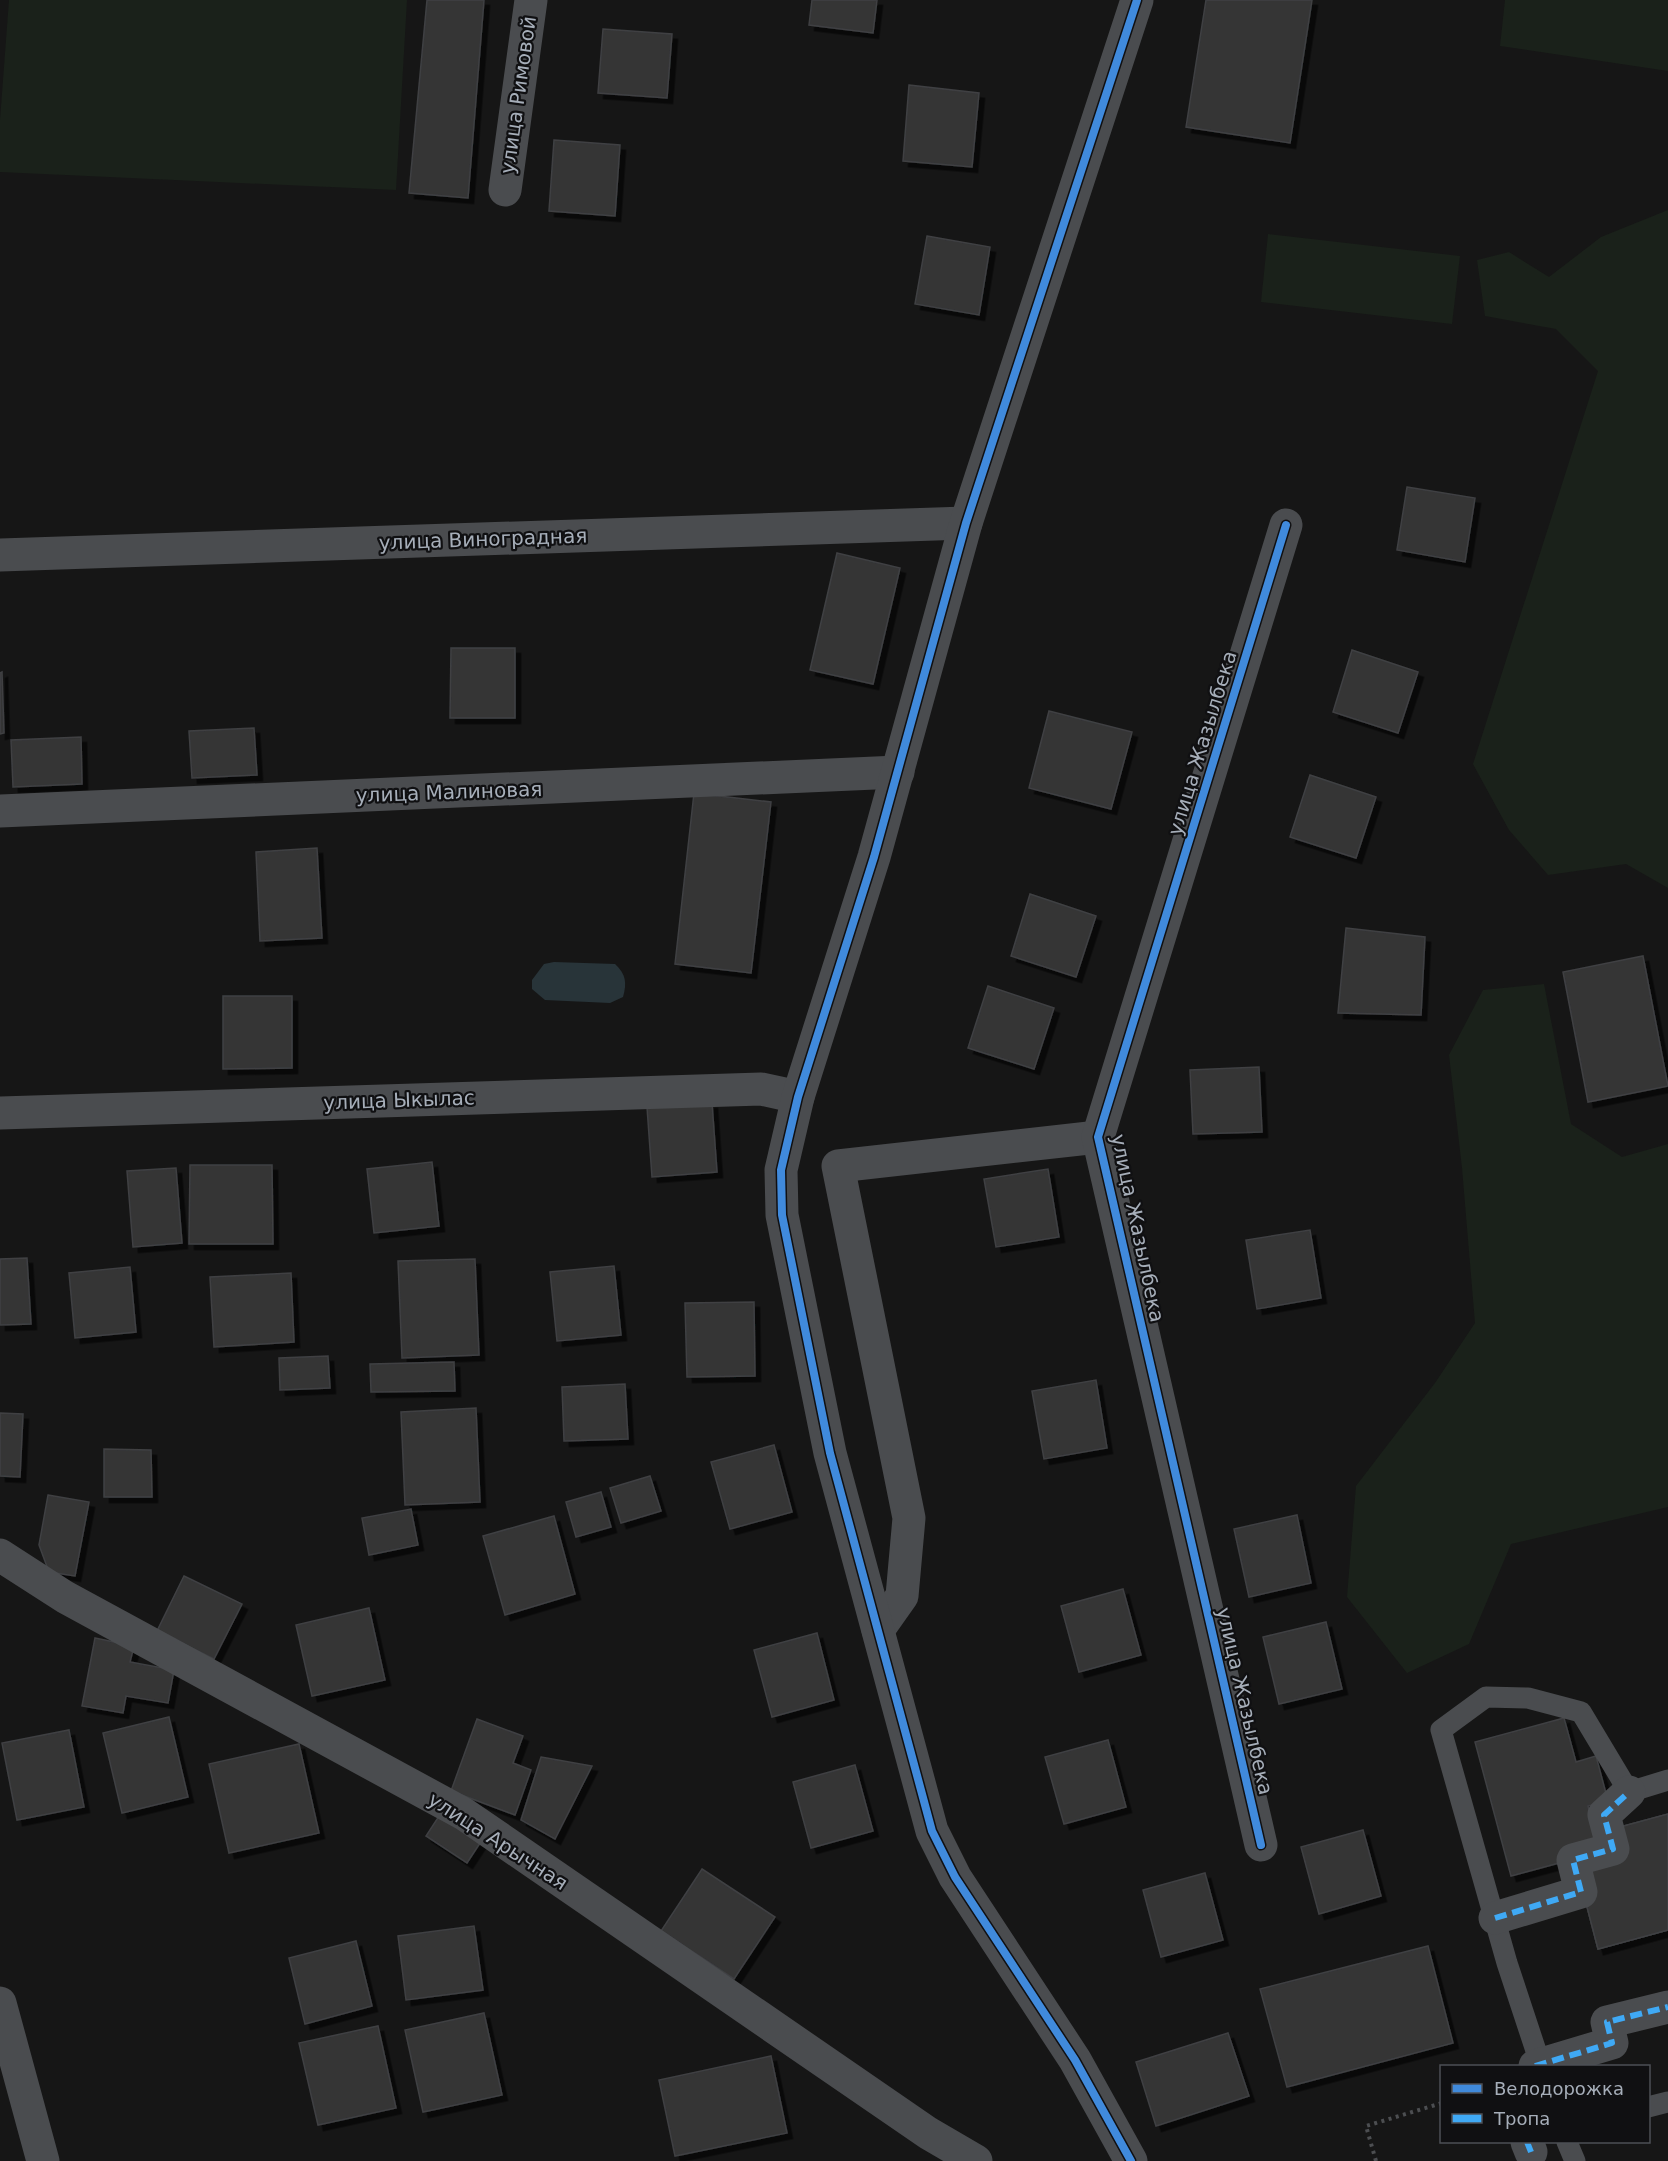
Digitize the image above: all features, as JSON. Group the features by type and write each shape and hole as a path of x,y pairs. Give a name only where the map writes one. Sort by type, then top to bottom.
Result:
{"street":[{"name":"улица Римовой","path":"505,190 531,0"},
{"path":"1131,2161 1075,2060 955,1876 932,1832 830,1454 782,1215 781,1170 798,1098 898,772 966,523 1137,0"},
{"name":"улица Виноградная","path":"0,555 966,523"},
{"name":"улица Жазылбека","path":"1261,1845 1098,1137 1286,525"},
{"name":"улица Малиновая","path":"0,811 898,772"},
{"name":"улица Ыкылас","path":"0,1113 760,1089 798,1098"},
{"name":"улица Жазылбека","path":"878,1630 902,1596 909,1518 838,1166 1098,1137"},
{"name":"улица Арычная","path":"0,1555 65,1597 464,1814 928,2133 976,2161"},
{"path":"1495,1918 1581,1892 1573,1860 1613,1849 1604,1815 1629,1792"},
{"path":"0,2003 43,2161"},
{"path":"1542,2065 1612,2043 1607,2022 1668,2007"}],"lane":[{"path":"1539,2065 1441,1730 1486,1697 1528,1698 1581,1712 1629,1792 1668,1780"},
{"path":"1650,2107 1668,2102"},
{"path":"1567,2143 1575,2161"}],"path":[{"path":"1376,2161 1366,2126 1440,2104"}],"shaded area":[{"path":"9,0 407,0 396,190 0,172 0,120"},
{"path":"1505,0 1668,0 1668,71 1500,46"},
{"path":"1668,210 1668,888 1626,864 1548,875 1509,830 1473,764 1598,371 1556,329 1485,316 1477,260 1509,252 1549,277 1601,237"},
{"path":"1268,234 1460,256 1452,324 1261,302"},
{"path":"554,962 615,964 625,979 623,997 610,1003 545,1000 532,989 532,980 544,964"},
{"path":"1544,984 1571,1124 1622,1157 1668,1144 1668,1507 1511,1544 1469,1644 1407,1673 1347,1597 1356,1486 1435,1383 1475,1323 1462,1168 1449,1055 1483,990"}],"building":[{"path":"427,0 484,0 468,198 409,193"},
{"path":"812,0 877,0 873,33 809,25"},
{"path":"1206,0 1312,0 1290,143 1186,127"},
{"path":"603,29 672,34 667,98 598,93"},
{"path":"909,85 979,93 972,167 903,161"},
{"path":"554,140 620,145 615,216 549,211"},
{"path":"927,236 990,247 979,315 915,304"},
{"path":"1407,487 1475,498 1465,562 1397,550"},
{"path":"837,553 900,568 873,684 810,670"},
{"path":"451,648 515,648 515,718 450,718"},
{"path":"1352,650 1418,672 1398,733 1333,712"},
{"path":"2,672 4,733 0,734 0,673"},
{"path":"1049,711 1132,732 1111,809 1029,788"},
{"path":"254,728 257,775 192,778 189,731"},
{"path":"81,737 82,784 13,787 11,740"},
{"path":"1310,775 1376,797 1356,858 1290,837"},
{"path":"694,793 771,802 751,973 675,964"},
{"path":"317,848 322,938 260,941 256,852"},
{"path":"1030,894 1096,916 1076,977 1011,956"},
{"path":"1346,928 1425,937 1421,1015 1338,1013"},
{"path":"1643,956 1668,1086 1588,1102 1563,972"},
{"path":"988,986 1054,1008 1034,1069 968,1048"},
{"path":"223,996 292,996 292,1068 223,1069"},
{"path":"1259,1067 1262,1132 1193,1134 1190,1070"},
{"path":"712,1103 717,1172 652,1177 647,1107"},
{"path":"432,1162 439,1226 374,1233 367,1169"},
{"path":"190,1165 272,1165 273,1244 189,1244"},
{"path":"176,1168 182,1243 133,1247 127,1171"},
{"path":"1048,1169 1059,1237 996,1247 984,1179"},
{"path":"1310,1230 1321,1298 1257,1309 1246,1240"},
{"path":"27,1258 31,1324 0,1325 0,1259"},
{"path":"475,1259 479,1355 402,1358 398,1261"},
{"path":"614,1266 621,1335 557,1341 550,1272"},
{"path":"130,1267 136,1332 75,1338 69,1273"},
{"path":"291,1273 294,1342 214,1347 210,1277"},
{"path":"754,1302 755,1376 687,1377 685,1303"},
{"path":"328,1356 330,1388 280,1390 279,1358"},
{"path":"454,1362 455,1391 371,1392 370,1364"},
{"path":"1096,1380 1107,1448 1044,1459 1032,1391"},
{"path":"625,1384 628,1439 564,1441 562,1387"},
{"path":"476,1408 480,1502 405,1505 401,1412"},
{"path":"0,1413 23,1414 20,1477 0,1476"},
{"path":"774,1445 792,1512 730,1529 711,1462"},
{"path":"104,1449 151,1450 152,1497 104,1497"},
{"path":"650,1476 661,1511 621,1523 610,1488"},
{"path":"601,1492 611,1527 576,1537 566,1502"},
{"path":"48,1495 89,1502 75,1576 49,1572 39,1545"},
{"path":"411,1509 418,1545 369,1555 362,1518"},
{"path":"1297,1515 1311,1583 1249,1597 1234,1529"},
{"path":"554,1516 575,1594 505,1615 483,1536"},
{"path":"184,1576 242,1604 214,1659 157,1631"},
{"path":"1123,1589 1141,1655 1079,1672 1061,1606"},
{"path":"369,1608 385,1680 312,1696 296,1625"},
{"path":"1326,1622 1342,1689 1279,1704 1263,1637"},
{"path":"817,1633 834,1700 772,1717 754,1650"},
{"path":"95,1638 134,1646 130,1662 174,1670 168,1703 126,1696 123,1713 82,1706"},
{"path":"169,1717 188,1797 122,1813 103,1733"},
{"path":"1564,1718 1576,1762 1596,1756 1608,1801 1588,1806 1600,1852 1511,1876 1475,1742"},
{"path":"477,1719 523,1736 513,1763 531,1770 515,1815 451,1791"},
{"path":"69,1730 84,1807 17,1820 2,1743"},
{"path":"1108,1740 1126,1807 1064,1824 1045,1757"},
{"path":"299,1744 319,1833 229,1853 209,1764"},
{"path":"541,1757 592,1766 555,1839 521,1820"},
{"path":"855,1765 873,1831 811,1848 793,1782"},
{"path":"443,1810 484,1837 467,1863 426,1836"},
{"path":"1668,1814 1668,1930 1598,1949 1575,1861 1620,1827"},
{"path":"1668,1814 1668,1930 1598,1949 1575,1861 1620,1827"},
{"path":"1363,1830 1381,1896 1319,1914 1301,1847"},
{"path":"702,1869 775,1917 734,1979 661,1931"},
{"path":"1205,1873 1223,1940 1161,1957 1143,1890"},
{"path":"474,1926 483,1990 406,2000 398,1936"},
{"path":"356,1941 372,2006 305,2024 289,1958"},
{"path":"1428,1946 1453,2043 1287,2087 1260,1989"},
{"path":"484,2013 502,2095 423,2112 405,2030"},
{"path":"378,2026 396,2108 318,2125 299,2043"},
{"path":"1228,2033 1249,2096 1156,2126 1136,2062"},
{"path":"771,2056 787,2133 675,2156 659,2080"}],"marked path":[{"path":"1495,1918 1581,1892 1573,1860 1613,1849 1604,1815 1629,1792"},
{"path":"1538,2065 1612,2043 1607,2022 1668,2007"},
{"path":"1527,2143 1531,2152"}],"cycle path":[{"path":"1131,2161 1075,2060 955,1877 932,1831 830,1453 782,1215 781,1170 798,1097 874,857 966,523 1137,0"},
{"path":"1261,1845 1098,1137 1286,525"}]}
